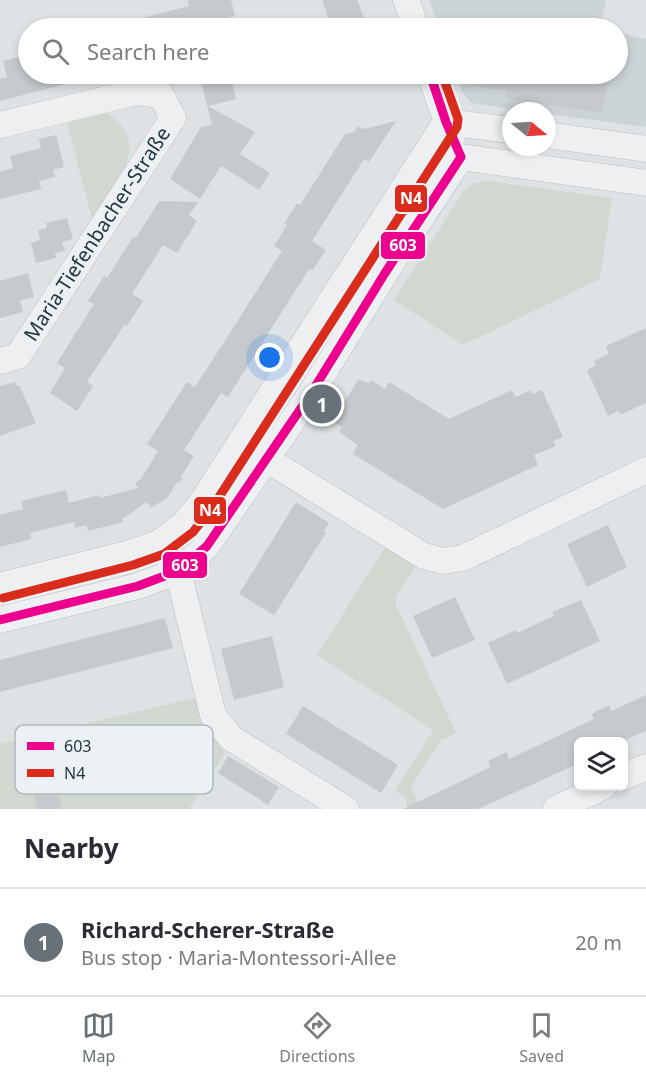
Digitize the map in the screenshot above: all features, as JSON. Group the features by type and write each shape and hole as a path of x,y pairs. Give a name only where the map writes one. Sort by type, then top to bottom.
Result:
{"street":[{"path":"406,0 412,18"},
{"path":"433,84 460,156"},
{"name":"Maria-Tiefenbacher-Straße","path":"0,125 135,92 161,95 173,118 18,356 0,361"},
{"path":"446,122 502,129"},
{"path":"0,586 130,553 159,543 185,523 202,502 446,122"},
{"path":"556,136 646,149"},
{"path":"460,156 646,183"},
{"path":"0,620 138,585 178,571 207,546 310,395 460,156"},
{"path":"266,459 424,556 444,561 463,558 646,470"},
{"path":"159,543 178,571 213,715 231,738 346,809"},
{"path":"628,775 646,767"},
{"path":"556,809 594,791"}],"shaded area":[{"path":"429,0 606,0 602,18 435,18"},
{"path":"628,35 646,39 646,127 556,115 556,102 502,102 502,107 472,103 462,92 459,84 628,84"},
{"path":"106,113 121,125 128,138 129,151 126,165 119,179 92,220 67,123"},
{"path":"488,181 612,198 600,279 463,345 394,300 463,192 474,183"},
{"path":"385,547 416,566 396,596 396,605 456,733 441,740 411,787 421,809 408,809 405,797 395,791 433,730 317,655"},
{"path":"194,698 209,725 80,725"},
{"path":"213,732 225,754 213,772"},
{"path":"15,740 15,794 199,794 189,809 0,809 0,744"}],"building":[{"path":"188,0 231,0 235,16 227,18 142,18 189,6"},
{"path":"322,0 357,0 364,18 328,18"},
{"path":"18,57 18,84 66,84 0,101 0,79 7,77 3,61"},
{"path":"202,84 232,84 236,99 208,106 255,132 240,154 270,173 259,190 221,166 200,199 170,179 201,127 212,125"},
{"path":"462,84 607,84 602,113 556,106 556,102 531,102 505,98 506,91"},
{"path":"396,121 369,162 364,159 312,241 326,250 312,271 309,269 228,397 221,393 184,450 194,456 181,477 182,480 176,484 168,497 151,508 147,502 122,519 123,522 88,531 86,525 75,528 74,522 30,533 31,539 0,547 0,515 23,509 21,501 66,490 69,503 138,488 135,483 141,479 158,451 147,444 187,382 195,387 219,350 282,251 274,246 287,225 284,224 297,203 300,205 345,134 354,132 358,126 364,129"},
{"path":"56,135 64,167 53,170 55,177 39,181 41,189 0,199 0,172 13,168 10,156 41,148 39,139"},
{"path":"159,201 198,202 189,215 197,221 177,253 163,245 132,294 143,301 87,382 93,386 77,411 50,393 65,368 57,363 94,304 88,301 104,276 107,278 133,237 136,238"},
{"path":"67,218 73,239 62,242 65,251 55,253 56,258 36,263 31,243 40,240 38,230 47,228 46,223"},
{"path":"28,273 34,297 20,300 23,312 0,318 0,281"},
{"path":"646,328 646,403 620,415 618,411 608,416 587,370 596,365 594,361 609,354 606,346"},
{"path":"359,379 369,384 371,380 385,389 389,382 449,419 512,390 516,397 530,390 533,394 542,390 563,437 553,441 556,446 534,455 538,465 443,509 353,454 358,445 339,432 342,427 332,421"},
{"path":"15,382 16,386 19,385 36,423 0,436 0,386"},
{"path":"296,502 329,523 324,531 326,533 274,615 239,594"},
{"path":"608,525 627,567 587,587 567,544"},
{"path":"455,597 475,640 432,658 413,616"},
{"path":"581,600 600,641 507,684 488,643 554,616 552,612"},
{"path":"165,618 173,648 0,692 0,660"},
{"path":"272,636 284,687 234,700 221,649"},
{"path":"646,695 646,731 628,739 628,737 574,737 574,765 478,809 403,809 491,767 488,761 506,752 509,759 594,719 591,714 609,705 611,711"},
{"path":"303,706 398,765 381,793 286,734"},
{"path":"228,756 279,787 268,805 218,773"},
{"path":"34,794 59,794 62,809 37,809"}],"transit line":[{"name":"603","path":"0,620 138,586 178,571 207,546 310,395 385,273 461,157 433,84"},
{"name":"N4","path":"3,598 133,565 164,554 193,532 212,508 457,127 458,119 446,84"}],"place":[{"name":"Richard-Scherer-Straße","path":"322,404"}]}
